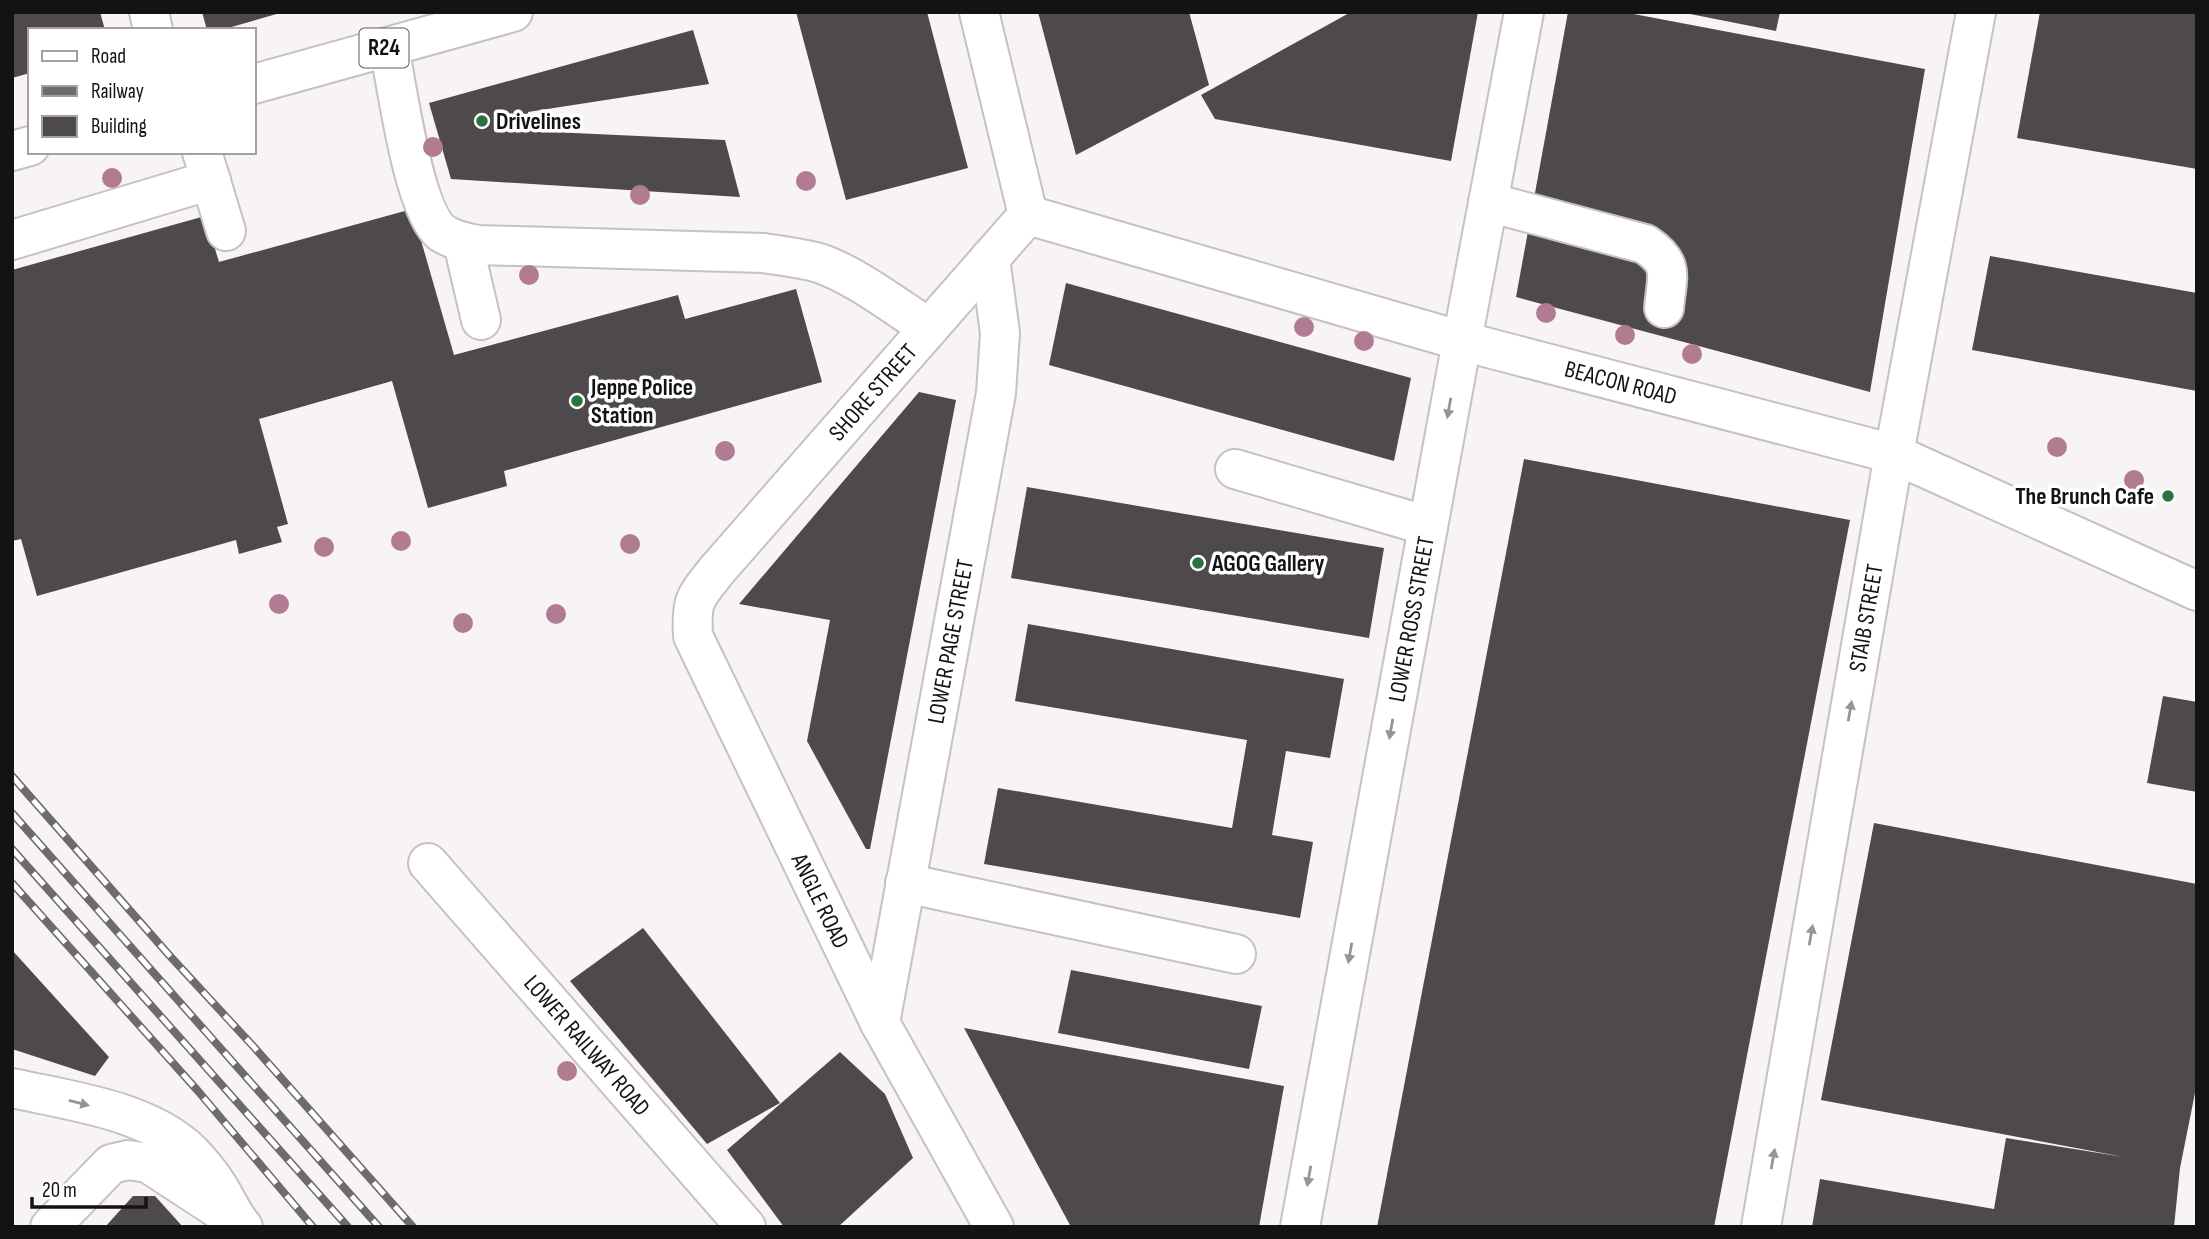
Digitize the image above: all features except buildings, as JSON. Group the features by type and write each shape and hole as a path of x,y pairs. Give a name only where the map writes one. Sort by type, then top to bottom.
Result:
{"street":[{"name":"R24","path":"256,83 513,12"},
{"path":"979,12 1028,215"},
{"name":"LOWER ROSS STREET","path":"1300,1227 1524,12"},
{"name":"STAIB STREET","path":"1761,1227 1894,454 1976,12"},
{"path":"389,47 415,176 430,218 442,232 463,243 545,248 764,253 799,259 820,264 845,276 929,328"},
{"path":"12,240 207,166 226,231"},
{"path":"1488,202 1645,244 1659,254 1667,267 1664,308"},
{"name":"SHORE STREET","path":"717,570 1028,215"},
{"name":"BEACON ROAD","path":"1028,215 1462,341 1894,454 2197,591"},
{"path":"463,243 481,320"},
{"name":"LOWER PAGE STREET","path":"880,1023 996,393 1000,333 990,257"},
{"path":"1235,469 1428,526"},
{"name":"ANGLE ROAD","path":"717,570 695,597 693,636 880,1023 994,1227"},
{"name":"LOWER RAILWAY ROAD","path":"428,863 746,1227"},
{"path":"905,883 1236,954"},
{"path":"12,1088 84,1103 147,1123 196,1157 216,1182 240,1224"},
{"path":"50,1227 111,1164 128,1160 148,1163 240,1224"}],"railway":[{"path":"12,776 413,1227"},
{"path":"12,813 379,1227"},
{"path":"12,849 348,1227"},
{"path":"12,883 198,1091 313,1227"}],"place":[{"name":"Drivelines","path":"482,121"},
{"name":"Jeppe Police Station","path":"577,401"},
{"name":"The Brunch Cafe","path":"2168,496"},
{"name":"AGOG Gallery","path":"1198,563"}]}
